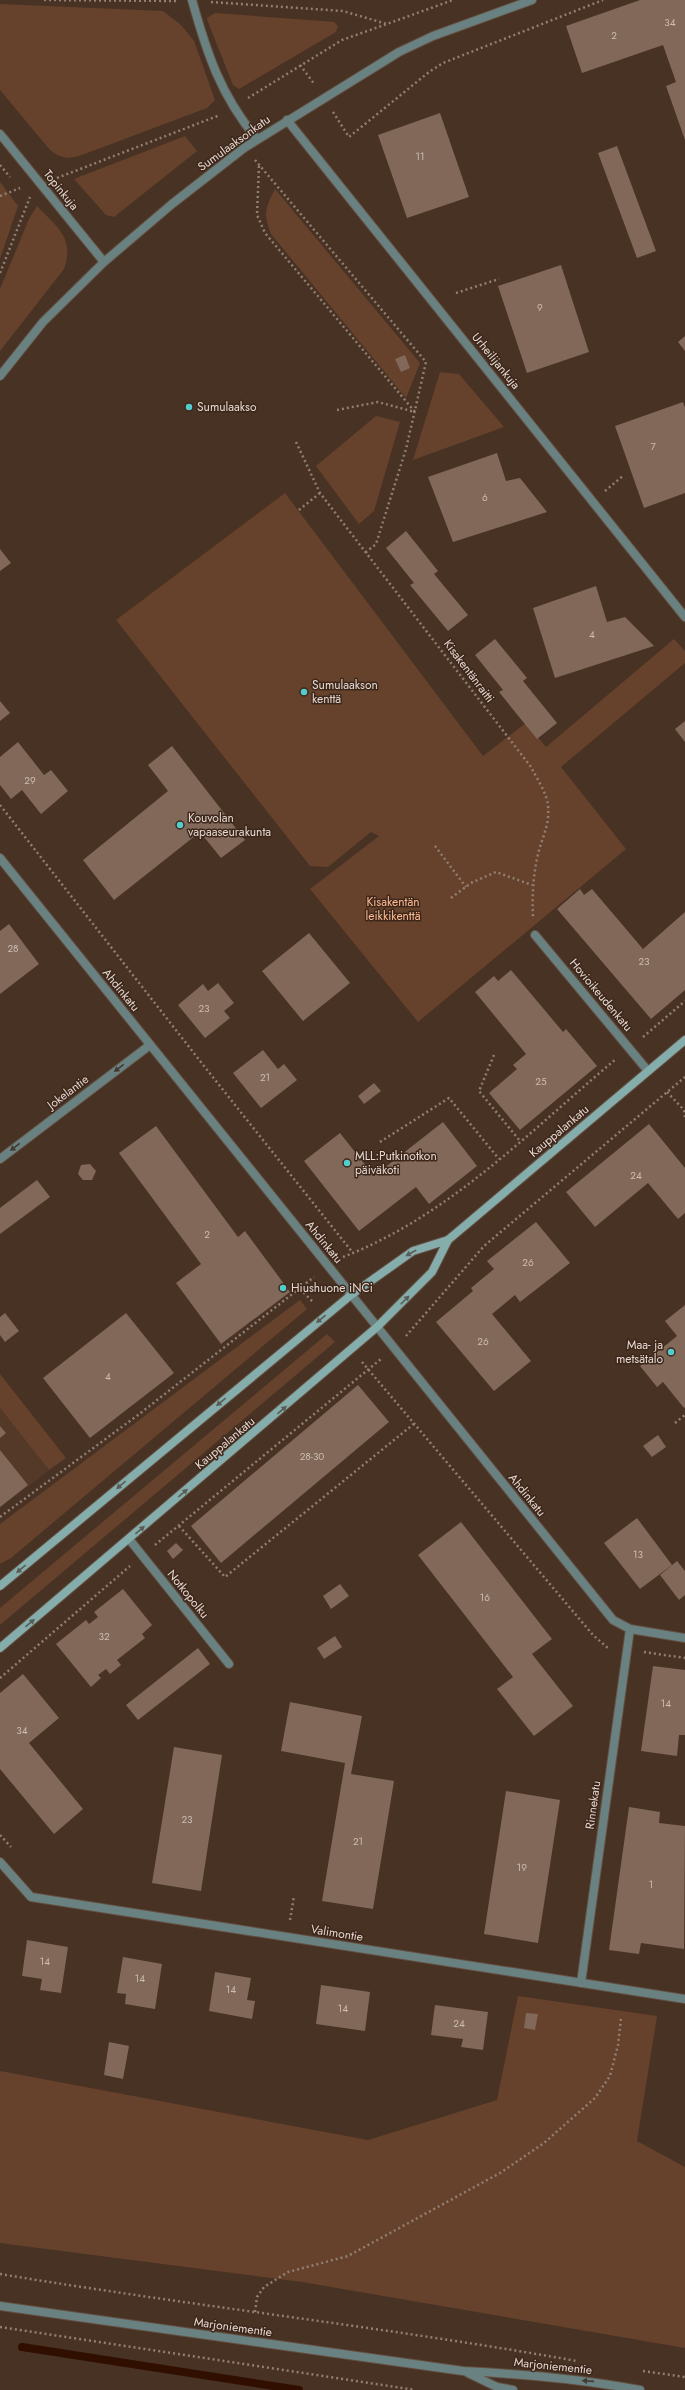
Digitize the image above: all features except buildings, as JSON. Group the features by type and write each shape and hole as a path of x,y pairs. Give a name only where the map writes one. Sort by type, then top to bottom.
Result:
{"main road":[{"name":"Kauppalankatu","path":"0,1586 351,1294 413,1251 448,1240 685,1040"},
{"name":"Kauppalankatu","path":"0,1648 377,1327 432,1272 448,1240"}],"street":[{"path":"192,0 208,55 225,94 241,120 257,140"},
{"name":"Sumulaaksonkatu","path":"0,376 43,322 104,262 172,204 257,140 399,52 439,33 532,0"},
{"name":"Urheilijankuja","path":"287,120 684,613"},
{"name":"Topinkuja","path":"0,134 104,262"},
{"name":"Ahdinkatu","path":"0,858 613,1620 630,1630 685,1638"},
{"name":"Hovioikeudenkatu","path":"535,935 648,1071"},
{"name":"Jokelantie","path":"0,1159 150,1045"},
{"name":"Notkopolku","path":"129,1539 229,1664"},
{"name":"Rinnekatu","path":"581,1983 630,1630"},
{"name":"Valimontie","path":"0,1862 31,1897 685,1999"},
{"name":"Marjoniementie","path":"0,2306 463,2371 532,2374 594,2381 640,2390"},
{"name":"Marjoniementie","path":"463,2371 497,2387 513,2390"}],"path":[{"path":"44,0 227,1 343,11 387,24"},
{"path":"247,98 342,40 453,0"},
{"path":"349,137 429,72 443,63 603,0"},
{"path":"300,65 309,77"},
{"path":"60,176 218,116"},
{"path":"365,553 376,544 406,449 415,412 426,362 259,165 256,215 265,233 415,412"},
{"path":"0,196 20,188"},
{"path":"0,273 29,198"},
{"path":"456,293 499,279"},
{"path":"337,410 378,402 415,412"},
{"name":"Kisakentänraitti","path":"296,442 320,493 531,767 542,789 548,805 548,826 538,854 532,885 535,935"},
{"path":"600,496 624,475"},
{"path":"299,510 320,493"},
{"path":"0,805 204,1066 353,1253"},
{"path":"435,846 466,887"},
{"path":"451,898 466,887 496,872 532,885"},
{"path":"337,1259 353,1253 400,1230 440,1206 499,1159 685,1001"},
{"path":"494,1055 479,1091 520,1140"},
{"path":"404,1338 484,1246 685,1077"},
{"path":"667,1092 684,1110 685,1117"},
{"path":"380,1142 449,1098 499,1159"},
{"path":"0,1517 138,1415 300,1289 312,1278"},
{"path":"300,1289 316,1304"},
{"path":"361,1360 593,1635 607,1649"},
{"path":"0,1678 142,1556 376,1362"},
{"path":"675,1423 685,1415"},
{"path":"179,1526 225,1577 415,1423"},
{"path":"647,1653 685,1658"},
{"path":"289,1927 294,1896"},
{"path":"255,2312 258,2296 264,2287 288,2272 348,2256 500,2173 544,2143 595,2098 610,2076 618,2045 621,2018"},
{"path":"0,2274 473,2343 580,2361"},
{"path":"0,2327 415,2390"},
{"path":"640,2371 685,2377"}],"shaded area":[{"path":"0,1408 49,1470 0,1508"}],"green space":[{"path":"0,4 163,11 181,25 194,41 215,100 207,108 90,152 69,158 60,156 50,150 0,90"},
{"path":"215,13 334,22 338,26 336,32 239,89 233,85 208,22 207,18"},
{"path":"185,136 197,151 114,217 106,215 74,179"},
{"path":"0,182 18,206 0,259"},
{"path":"275,189 420,363 406,398 271,234 266,211"},
{"path":"37,206 62,234 66,241 67,258 64,269 0,351 0,289 29,219"},
{"path":"440,372 459,374 504,427 413,460"},
{"path":"376,416 400,422 374,511 359,524 316,466"},
{"name":"Sumulaakson kenttä","path":"285,493 483,756 526,723 546,747 674,639 685,651 685,663 561,767 626,849 418,1022 310,889 379,836 371,832 328,867 310,866 116,620"},
{"path":"300,1300 307,1309 11,1558 0,1564 0,1524"},
{"path":"327,1334 335,1342 0,1625 0,1608"},
{"path":"0,1374 66,1458 49,1470 0,1408"},
{"path":"518,1996 657,2016 637,2141 685,2167 685,2348 302,2282 0,2243 0,2071 368,2140 497,2100"}],"waterway":[{"path":"22,2347 299,2390"}],"place":[{"name":"Sumulaakso","path":"189,407"},
{"name":"Sumulaakson kenttä","path":"304,692"},
{"name":"Kouvolan vapaaseurakunta","path":"180,825"},
{"name":"MLL:Putkinotkon päiväkoti","path":"347,1163"},
{"name":"Hiushuone iNCi","path":"283,1288"},
{"name":"Maa- ja metsätalo","path":"671,1352"}],"park label":[{"name":"Kisakentän leikkikenttä","path":"393,909"}]}
